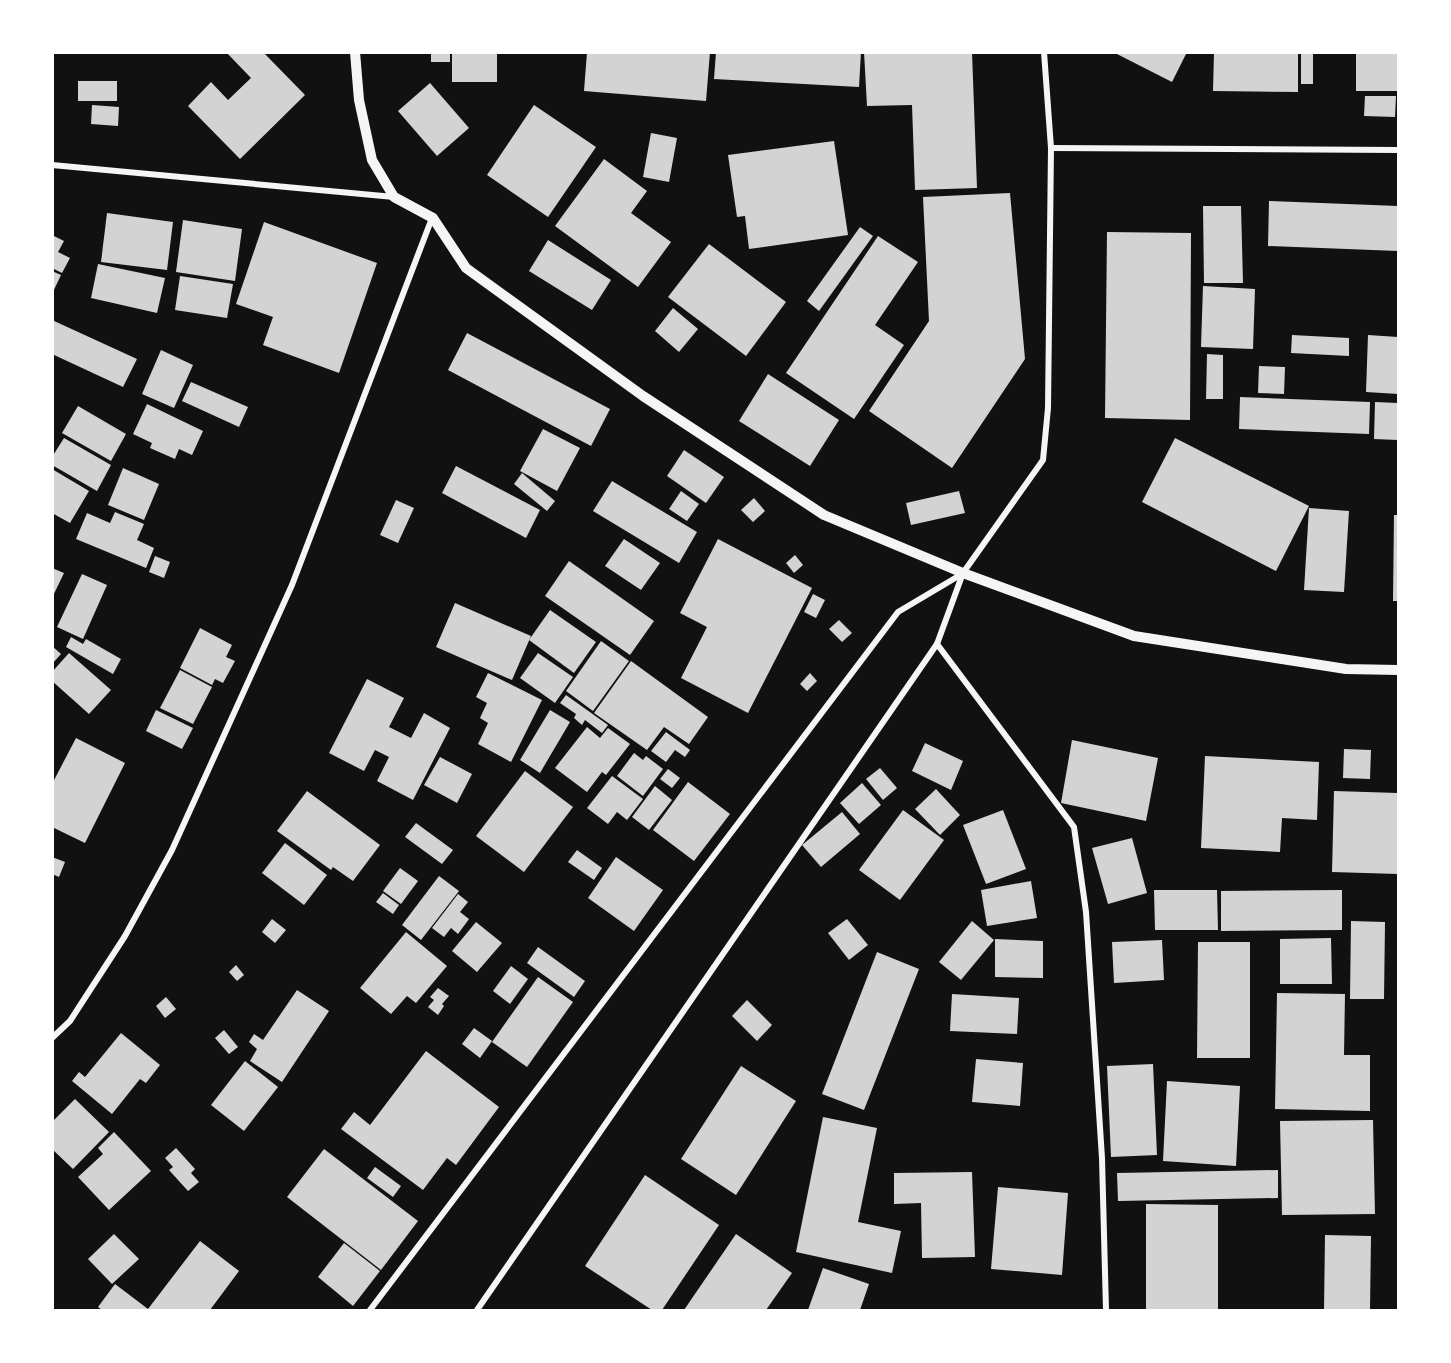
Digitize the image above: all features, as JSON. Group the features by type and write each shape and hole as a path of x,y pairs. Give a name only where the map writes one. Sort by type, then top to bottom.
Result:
{"street":[{"path":"355,52 359,100 372,160 394,197"},
{"path":"477,1311 937,644 963,573 1043,460 1048,408 1051,148 1044,52"},
{"path":"1051,148 1398,150"},
{"path":"52,165 394,197 433,218 466,268 643,396 824,515 963,573 1134,636 1346,669 1398,670"},
{"path":"52,1038 70,1022 125,936 172,850 292,585 433,218"},
{"path":"370,1311 898,612 963,573"},
{"path":"937,644 1074,827 1086,912 1102,1158 1106,1311"}],"building":[{"path":"226,52 263,52 305,95 240,159 188,106 211,82 228,100 251,78"},
{"path":"431,52 450,52 450,62 431,62"},
{"path":"452,52 497,52 497,82 452,82"},
{"path":"587,52 710,52 706,101 584,91"},
{"path":"716,52 861,52 859,87 714,79"},
{"path":"864,52 972,52 977,188 915,190 912,105 867,106"},
{"path":"1113,52 1187,52 1172,82"},
{"path":"1214,52 1298,53 1298,92 1213,91"},
{"path":"1301,52 1313,52 1313,84 1301,84"},
{"path":"1356,52 1398,52 1398,91 1356,91"},
{"path":"78,81 117,81 117,101 78,101"},
{"path":"430,83 469,128 437,156 398,111"},
{"path":"1365,96 1396,96 1395,117 1364,116"},
{"path":"92,105 119,107 118,126 91,124"},
{"path":"534,105 596,147 548,217 487,175"},
{"path":"651,133 677,138 669,182 643,177"},
{"path":"834,141 848,235 749,249 745,216 737,217 728,155"},
{"path":"604,159 647,191 631,213 671,242 638,287 555,226"},
{"path":"1010,193 1025,359 952,468 869,411 929,321 923,197"},
{"path":"1269,201 1398,206 1398,251 1268,246"},
{"path":"1203,206 1241,206 1243,283 1204,283"},
{"path":"107,213 173,222 167,270 101,262"},
{"path":"183,220 242,229 235,281 176,272"},
{"path":"264,222 377,263 339,373 263,345 273,317 236,304"},
{"path":"860,227 873,236 819,311 807,301"},
{"path":"1107,232 1191,233 1190,420 1105,418"},
{"path":"52,235 64,241 58,252 70,258 62,273 52,268"},
{"path":"878,236 918,262 875,325 904,345 854,419 786,373"},
{"path":"548,240 611,280 592,310 529,271"},
{"path":"709,244 786,302 746,356 668,297"},
{"path":"98,264 165,278 157,313 91,298"},
{"path":"52,271 61,275 52,294"},
{"path":"180,276 233,284 227,318 175,310"},
{"path":"1203,286 1255,289 1253,349 1201,347"},
{"path":"673,308 698,329 679,352 655,331"},
{"path":"52,320 137,359 123,387 52,354"},
{"path":"467,333 610,409 591,446 448,370"},
{"path":"1292,335 1349,338 1349,356 1291,353"},
{"path":"1368,335 1398,337 1398,394 1366,392"},
{"path":"161,350 193,365 174,408 142,394"},
{"path":"1207,354 1223,355 1223,399 1206,399"},
{"path":"1259,366 1285,367 1284,394 1258,393"},
{"path":"768,374 839,420 810,466 739,421"},
{"path":"191,382 248,407 239,427 182,401"},
{"path":"1240,397 1370,402 1369,434 1239,429"},
{"path":"1375,402 1398,403 1398,440 1374,439"},
{"path":"147,404 203,431 192,455 179,449 175,459 150,448 152,443 133,434"},
{"path":"78,406 126,434 111,461 62,433"},
{"path":"543,429 580,448 557,491 520,471"},
{"path":"64,438 111,465 97,491 52,465 52,457"},
{"path":"1175,438 1309,506 1276,571 1142,502"},
{"path":"684,450 724,477 706,503 667,476"},
{"path":"456,466 540,510 526,538 442,493"},
{"path":"123,468 159,484 144,520 108,505"},
{"path":"52,469 89,491 70,523 52,513"},
{"path":"522,473 555,501 547,511 514,484"},
{"path":"612,481 697,532 679,563 593,511"},
{"path":"681,491 699,504 687,521 669,509"},
{"path":"959,491 965,513 911,525 906,503"},
{"path":"754,498 765,511 753,522 741,510"},
{"path":"396,500 414,508 398,543 380,535"},
{"path":"1309,508 1349,511 1344,592 1304,590"},
{"path":"115,512 144,524 137,540 154,548 146,568 76,539 87,513 110,523"},
{"path":"1394,515 1398,515 1398,601 1393,601"},
{"path":"624,539 660,563 641,590 605,566"},
{"path":"718,539 812,588 748,713 681,678 707,627 680,613"},
{"path":"795,555 803,565 794,573 786,563"},
{"path":"155,556 170,562 164,578 149,572"},
{"path":"569,561 654,621 630,655 545,596"},
{"path":"52,568 64,573 52,598"},
{"path":"82,574 107,585 83,639 57,627"},
{"path":"813,594 825,600 816,618 804,612"},
{"path":"455,603 531,636 512,680 436,647"},
{"path":"550,610 596,642 574,673 529,640"},
{"path":"839,620 852,633 842,642 829,629"},
{"path":"200,628 232,645 226,657 235,661 223,683 215,679 212,685 180,668"},
{"path":"71,637 83,644 86,639 121,659 113,674 66,647"},
{"path":"601,641 629,661 593,711 566,691"},
{"path":"52,646 61,654 52,664"},
{"path":"69,653 111,690 89,714 52,681 52,672"},
{"path":"538,653 573,677 555,703 520,678"},
{"path":"631,661 708,717 689,744 664,727 647,750 594,713"},
{"path":"180,670 212,687 193,724 160,708"},
{"path":"488,673 542,700 511,762 478,744 488,723 480,718 487,703 476,697"},
{"path":"810,673 817,681 807,691 800,684"},
{"path":"367,679 404,698 389,727 411,738 424,713 450,728 413,800 377,781 389,757 375,750 364,771 329,753"},
{"path":"566,695 608,725 602,733 585,720 582,725 574,718 576,714 560,703"},
{"path":"156,710 193,728 182,749 146,731"},
{"path":"550,710 570,722 540,773 520,760"},
{"path":"587,727 600,738 608,728 630,744 606,775 602,772 587,792 555,768"},
{"path":"666,732 690,750 685,757 675,750 666,762 651,751"},
{"path":"76,738 125,763 85,843 52,827 52,784"},
{"path":"1072,740 1158,758 1146,821 1061,803"},
{"path":"925,743 963,761 951,790 912,771"},
{"path":"1344,749 1371,750 1370,779 1343,778"},
{"path":"634,753 643,760 646,756 663,769 643,796 617,776"},
{"path":"1205,756 1319,762 1317,820 1282,818 1280,852 1201,848"},
{"path":"440,757 472,774 457,803 424,785"},
{"path":"880,768 897,788 883,800 866,779"},
{"path":"668,769 680,778 672,788 660,779"},
{"path":"525,771 573,807 524,872 476,836"},
{"path":"612,776 643,799 627,820 617,812 608,824 587,808"},
{"path":"688,782 730,814 694,861 653,830"},
{"path":"862,783 881,805 859,824 840,803"},
{"path":"655,786 672,800 649,830 632,817"},
{"path":"936,789 960,815 940,835 915,809"},
{"path":"307,791 380,845 353,881 333,867 331,870 277,831"},
{"path":"1334,791 1398,793 1398,874 1332,872"},
{"path":"903,810 944,840 900,900 859,870"},
{"path":"1003,810 1026,869 986,884 963,825"},
{"path":"842,812 860,834 821,867 802,845"},
{"path":"416,823 453,850 442,864 405,837"},
{"path":"1132,838 1147,893 1108,904 1092,848"},
{"path":"285,843 327,875 304,905 262,873"},
{"path":"577,850 602,868 594,880 568,862"},
{"path":"52,857 65,862 59,877 52,874"},
{"path":"616,857 663,890 634,931 588,898"},
{"path":"400,868 418,881 401,904 383,891"},
{"path":"439,876 459,891 421,940 402,925"},
{"path":"1031,881 1037,918 987,926 981,890"},
{"path":"1154,890 1217,890 1218,930 1155,930"},
{"path":"1342,890 1342,930 1221,931 1221,891"},
{"path":"383,893 399,905 393,914 376,902"},
{"path":"458,894 468,902 460,912 469,919 458,934 451,928 444,937 432,928"},
{"path":"272,919 286,930 275,943 262,932"},
{"path":"847,919 868,945 849,960 828,933"},
{"path":"972,921 994,940 961,980 939,962"},
{"path":"1351,921 1385,922 1384,999 1350,999"},
{"path":"476,922 502,943 477,972 452,951"},
{"path":"406,932 447,966 416,1003 407,996 391,1014 360,988"},
{"path":"1331,938 1332,984 1280,984 1280,939"},
{"path":"995,939 1043,941 1043,978 995,977"},
{"path":"1162,940 1164,980 1114,983 1112,942"},
{"path":"1198,942 1250,942 1250,1058 1197,1058"},
{"path":"538,947 585,981 574,997 527,963"},
{"path":"877,952 919,969 864,1110 822,1094"},
{"path":"236,965 244,975 237,981 229,972"},
{"path":"511,966 528,979 510,1004 493,991"},
{"path":"538,977 573,1002 527,1067 492,1042"},
{"path":"438,988 449,996 442,1004 444,1006 438,1015 428,1007 434,1000 430,997"},
{"path":"297,990 329,1011 282,1082 250,1061 257,1049 249,1042 254,1034 263,1040"},
{"path":"1277,993 1345,994 1344,1055 1370,1055 1370,1111 1275,1109"},
{"path":"952,994 1019,998 1017,1034 950,1031"},
{"path":"166,997 176,1009 165,1018 156,1006"},
{"path":"747,1000 772,1025 757,1041 732,1016"},
{"path":"474,1028 492,1041 480,1058 462,1044"},
{"path":"224,1030 238,1047 229,1054 215,1038"},
{"path":"121,1033 160,1065 146,1083 140,1079 112,1114 72,1081 79,1072 85,1077"},
{"path":"426,1051 499,1107 456,1165 447,1158 423,1190 341,1129 354,1112 370,1125"},
{"path":"976,1059 1023,1063 1020,1106 972,1102"},
{"path":"245,1061 278,1087 244,1131 211,1105"},
{"path":"1153,1064 1157,1155 1111,1157 1107,1066"},
{"path":"741,1066 796,1101 736,1195 681,1159"},
{"path":"1167,1081 1240,1086 1236,1166 1163,1161"},
{"path":"75,1099 109,1132 73,1169 52,1149 52,1122"},
{"path":"823,1117 877,1128 858,1222 901,1231 892,1273 796,1252"},
{"path":"1373,1120 1375,1214 1282,1215 1280,1121"},
{"path":"114,1132 151,1171 109,1210 78,1177 103,1154 98,1148"},
{"path":"176,1148 195,1169 191,1173 199,1182 188,1191 169,1170 173,1167 165,1158"},
{"path":"324,1149 418,1221 381,1270 287,1197"},
{"path":"375,1167 401,1186 393,1197 367,1178"},
{"path":"1278,1170 1278,1198 1118,1201 1117,1173"},
{"path":"972,1172 975,1257 922,1258 921,1203 894,1204 894,1173"},
{"path":"645,1175 719,1225 662,1310 652,1310 585,1266"},
{"path":"998,1187 1068,1193 1062,1275 991,1269"},
{"path":"1146,1204 1218,1205 1218,1310 1146,1310"},
{"path":"114,1234 139,1259 112,1284 88,1259"},
{"path":"736,1234 792,1273 766,1310 684,1310"},
{"path":"1325,1235 1371,1236 1370,1310 1324,1310"},
{"path":"200,1241 239,1271 210,1310 102,1310 98,1307 115,1284 148,1309"},
{"path":"344,1243 380,1271 353,1306 318,1277"},
{"path":"823,1268 869,1284 860,1310 808,1310"}]}
